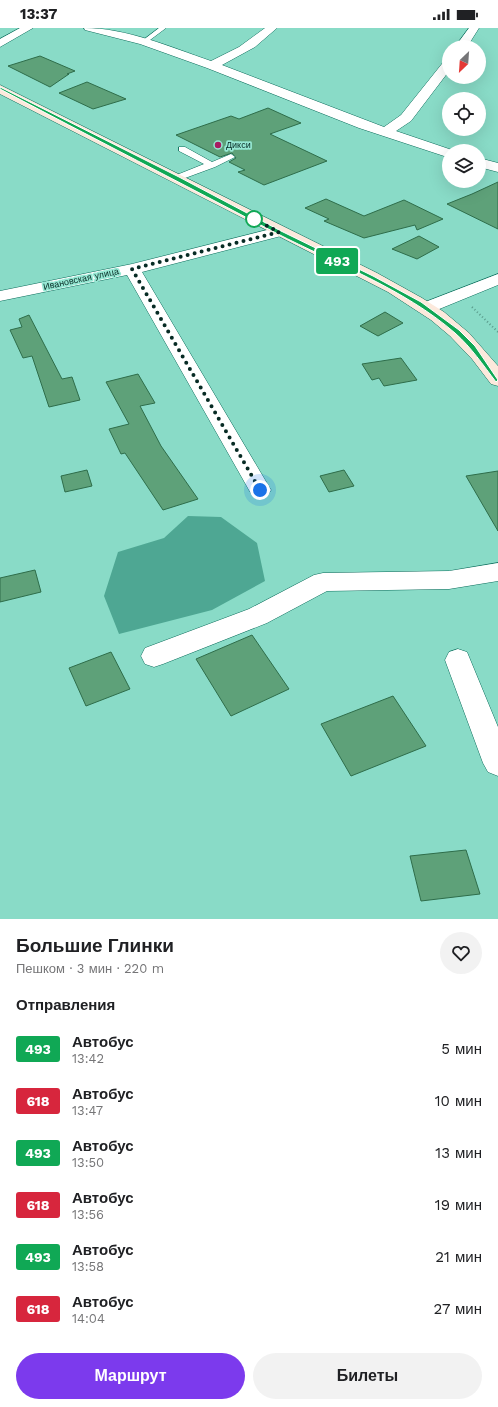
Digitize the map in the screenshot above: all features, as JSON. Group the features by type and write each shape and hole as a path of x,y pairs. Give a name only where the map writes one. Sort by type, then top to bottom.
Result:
{"main road":[{"path":"0,89 178,178 279,232 371,277 426,308 457,332 473,348 498,380"}],"street":[{"path":"0,44 28,28"},
{"path":"89,28 144,42 211,65 364,124 442,151"},
{"path":"211,65 228,60 242,52 272,28"},
{"path":"465,40 474,28"},
{"path":"387,131 406,118 442,72"},
{"path":"486,164 498,168"},
{"name":"Ивановская улица","path":"0,296 132,269 279,232"},
{"path":"132,269 260,490"},
{"path":"426,308 498,279"},
{"path":"477,288 498,292"},
{"path":"154,656 258,616 323,582 449,580 498,572"},
{"path":"458,660 498,763"}],"lane":[{"path":"144,42 163,28"},
{"path":"182,149 212,165"},
{"path":"178,178 231,157"}],"path":[{"path":"454,297 471,306 498,332"}],"shaded area":[{"path":"188,516 221,517 257,543 265,581 212,610 119,634 104,596 118,552 164,538"}],"building":[{"path":"40,56 75,71 67,74 69,74 50,87 8,66"},
{"path":"87,82 126,99 93,109 59,93"},
{"path":"268,108 301,123 270,134 327,161 264,185 238,172 245,170 229,162 236,158 232,153 220,157 176,135 231,116 239,119"},
{"path":"498,182 498,229 447,204"},
{"path":"326,199 364,216 404,200 443,219 417,230 415,225 364,238 324,221 329,219 305,208"},
{"path":"419,236 439,247 417,259 392,249"},
{"path":"385,312 403,323 378,336 360,326"},
{"path":"29,315 62,379 72,377 80,400 49,407 32,356 23,358 10,330 22,327 19,319"},
{"path":"401,358 417,380 384,386 379,378 372,380 362,364"},
{"path":"138,374 155,403 140,406 161,446 198,499 163,510 125,453 121,454 109,429 129,424 106,382"},
{"path":"87,470 92,486 65,492 61,476"},
{"path":"344,470 354,486 329,492 320,476"},
{"path":"498,471 498,531 466,476"},
{"path":"35,570 41,592 0,602 0,578"},
{"path":"252,635 289,689 231,716 196,659"},
{"path":"111,652 130,689 86,706 69,668"},
{"path":"393,696 426,746 351,776 321,724"},
{"path":"466,850 480,894 421,901 410,856"}],"bus line":[{"name":"493","path":"0,88 178,178 279,232 392,288 419,304 457,332 473,348 498,380"}],"place":[{"name":"Дикси","path":"218,145"}],"route":[{"path":"254,219 279,232 132,269 260,490"}]}
